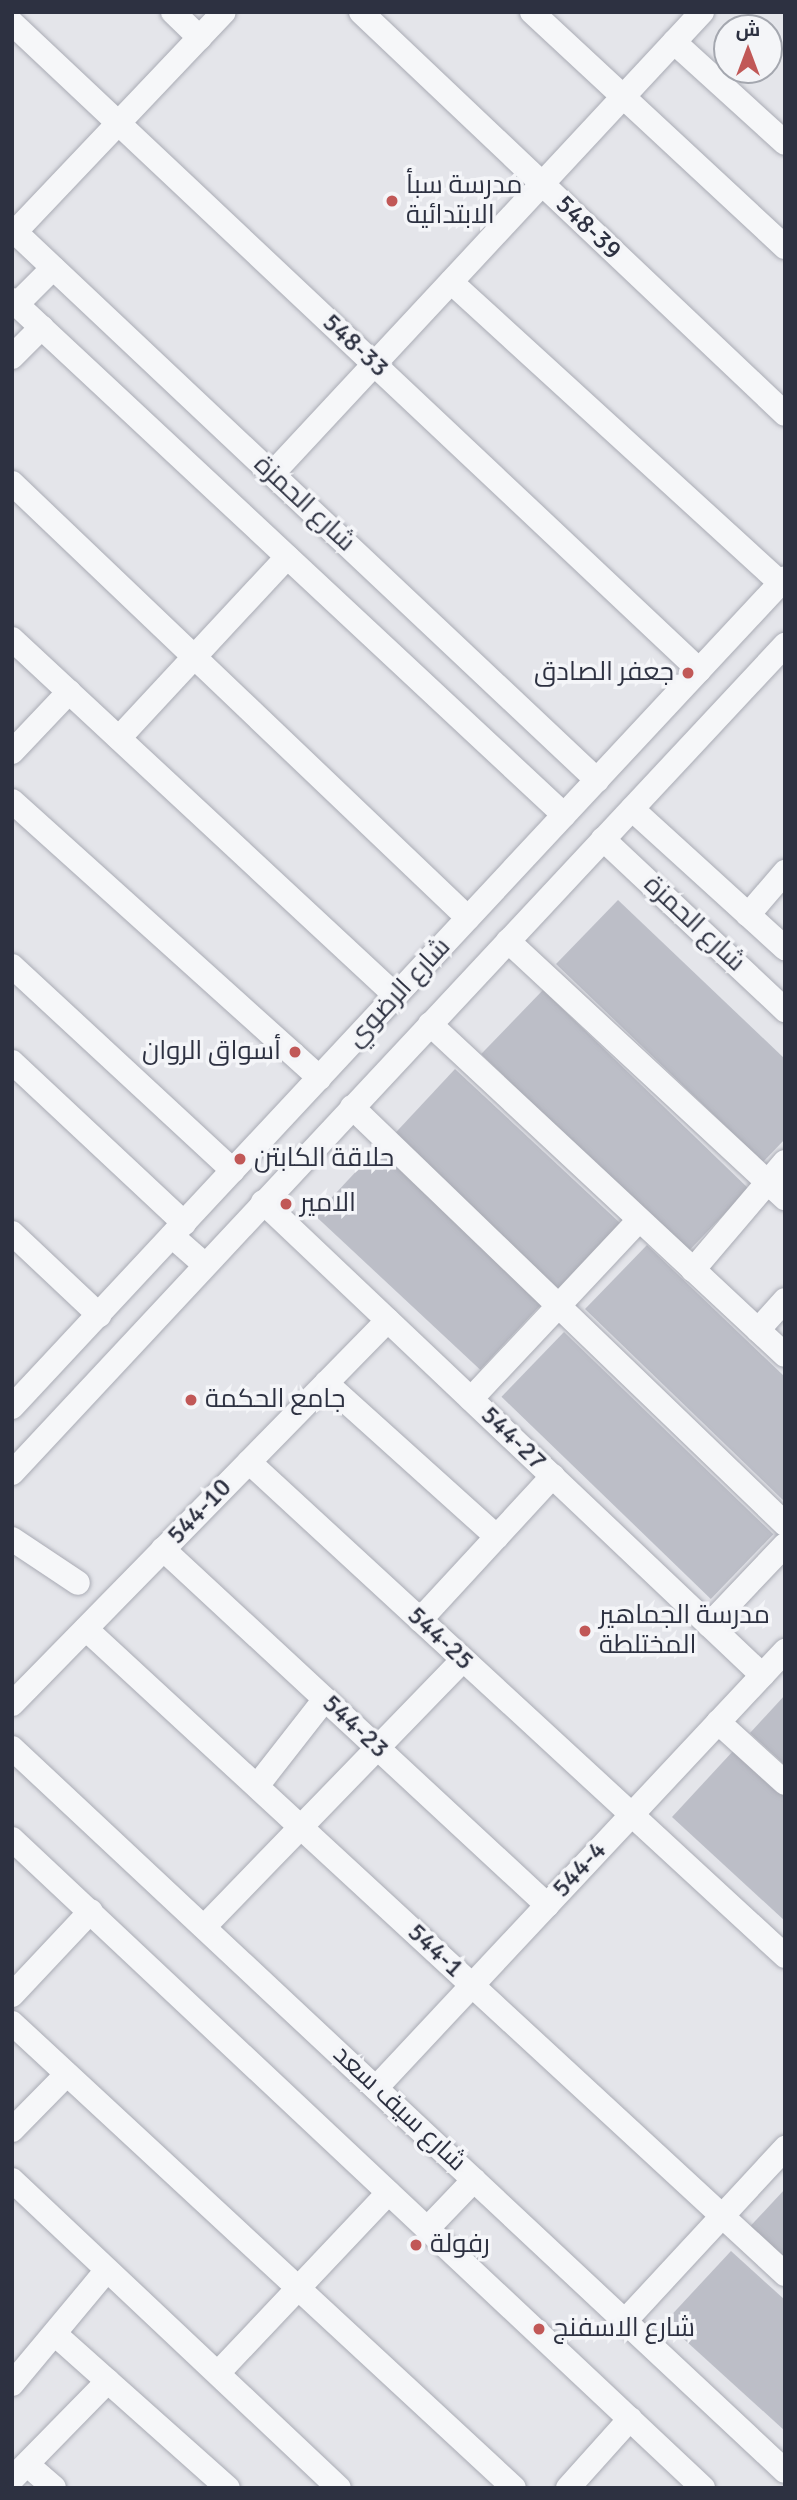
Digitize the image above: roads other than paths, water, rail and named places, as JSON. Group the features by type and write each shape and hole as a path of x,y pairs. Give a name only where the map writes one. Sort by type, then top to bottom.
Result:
{"street":[{"path":"173,12 200,38"},
{"path":"14,230 224,12"},
{"name":"548-39","path":"361,12 785,414"},
{"path":"532,12 785,247"},
{"path":"272,474 702,12"},
{"name":"548-33","path":"12,23 699,670"},
{"path":"674,42 785,143"},
{"name":"شارع الحمزة","path":"14,230 597,780"},
{"path":"15,302 54,268"},
{"path":"451,282 783,580"},
{"name":"شارع الحمزة","path":"15,302 564,816"},
{"path":"12,357 42,327"},
{"path":"12,483 468,918"},
{"path":"119,738 288,557"},
{"name":"شارع الرضوي","path":"12,1407 783,580"},
{"path":"12,639 396,996"},
{"name":"شارع الرضوي","path":"12,1473 785,645"},
{"path":"13,749 69,692"},
{"path":"12,801 320,1078"},
{"name":"شارع الحمزة","path":"632,809 785,948"},
{"name":"شارع الحمزة","path":"603,839 785,1010"},
{"path":"748,915 785,872"},
{"path":"508,941 776,1190"},
{"path":"12,965 233,1171"},
{"path":"430,1024 785,1355"},
{"path":"12,1062 178,1230 205,1265"},
{"path":"352,1107 785,1524"},
{"path":"693,1270 776,1190 785,1162"},
{"name":"544-27","path":"264,1202 762,1675"},
{"path":"471,1399 639,1220"},
{"path":"12,1233 99,1315"},
{"path":"758,1330 785,1300"},
{"name":"544-10","path":"12,1704 388,1320"},
{"path":"326,1383 497,1537"},
{"name":"544-25","path":"249,1462 785,1956"},
{"path":"420,1620 553,1476"},
{"path":"12,1539 78,1583"},
{"path":"709,1625 785,1545"},
{"name":"544-23","path":"163,1549 547,1905"},
{"name":"544-1","path":"86,1629 785,2274"},
{"name":"544-4","path":"376,2088 785,1651"},
{"path":"204,1927 463,1660"},
{"path":"257,1786 325,1699"},
{"path":"718,1722 785,1783"},
{"name":"شارع سيف سعد","path":"12,1748 785,2471"},
{"path":"12,1839 703,2488"},
{"path":"12,1995 91,1911"},
{"path":"12,2023 514,2488"},
{"path":"12,2130 67,2074"},
{"path":"625,2321 785,2148"},
{"path":"12,2180 339,2488"},
{"path":"427,2229 474,2180"},
{"path":"218,2373 388,2193"},
{"path":"17,2369 56,2335 107,2270"},
{"path":"56,2335 228,2488"},
{"path":"54,2488 20,2472 108,2381"},
{"path":"568,2488 630,2419"}],"place":[{"name":"مدرسة سبأ الابتدائية","path":"392,201"},
{"name":"جعفر الصادق","path":"688,673"},
{"name":"أسواق الروان","path":"295,1052"},
{"name":"حلاقة الكابتن","path":"240,1159"},
{"name":"الامير","path":"286,1204"},
{"name":"جامع الحكمة","path":"191,1400"},
{"name":"مدرسة الجماهير المختلطة","path":"585,1631"},
{"name":"رفولة","path":"416,2245"},
{"name":"شارع الاسفنج","path":"539,2329"}]}
